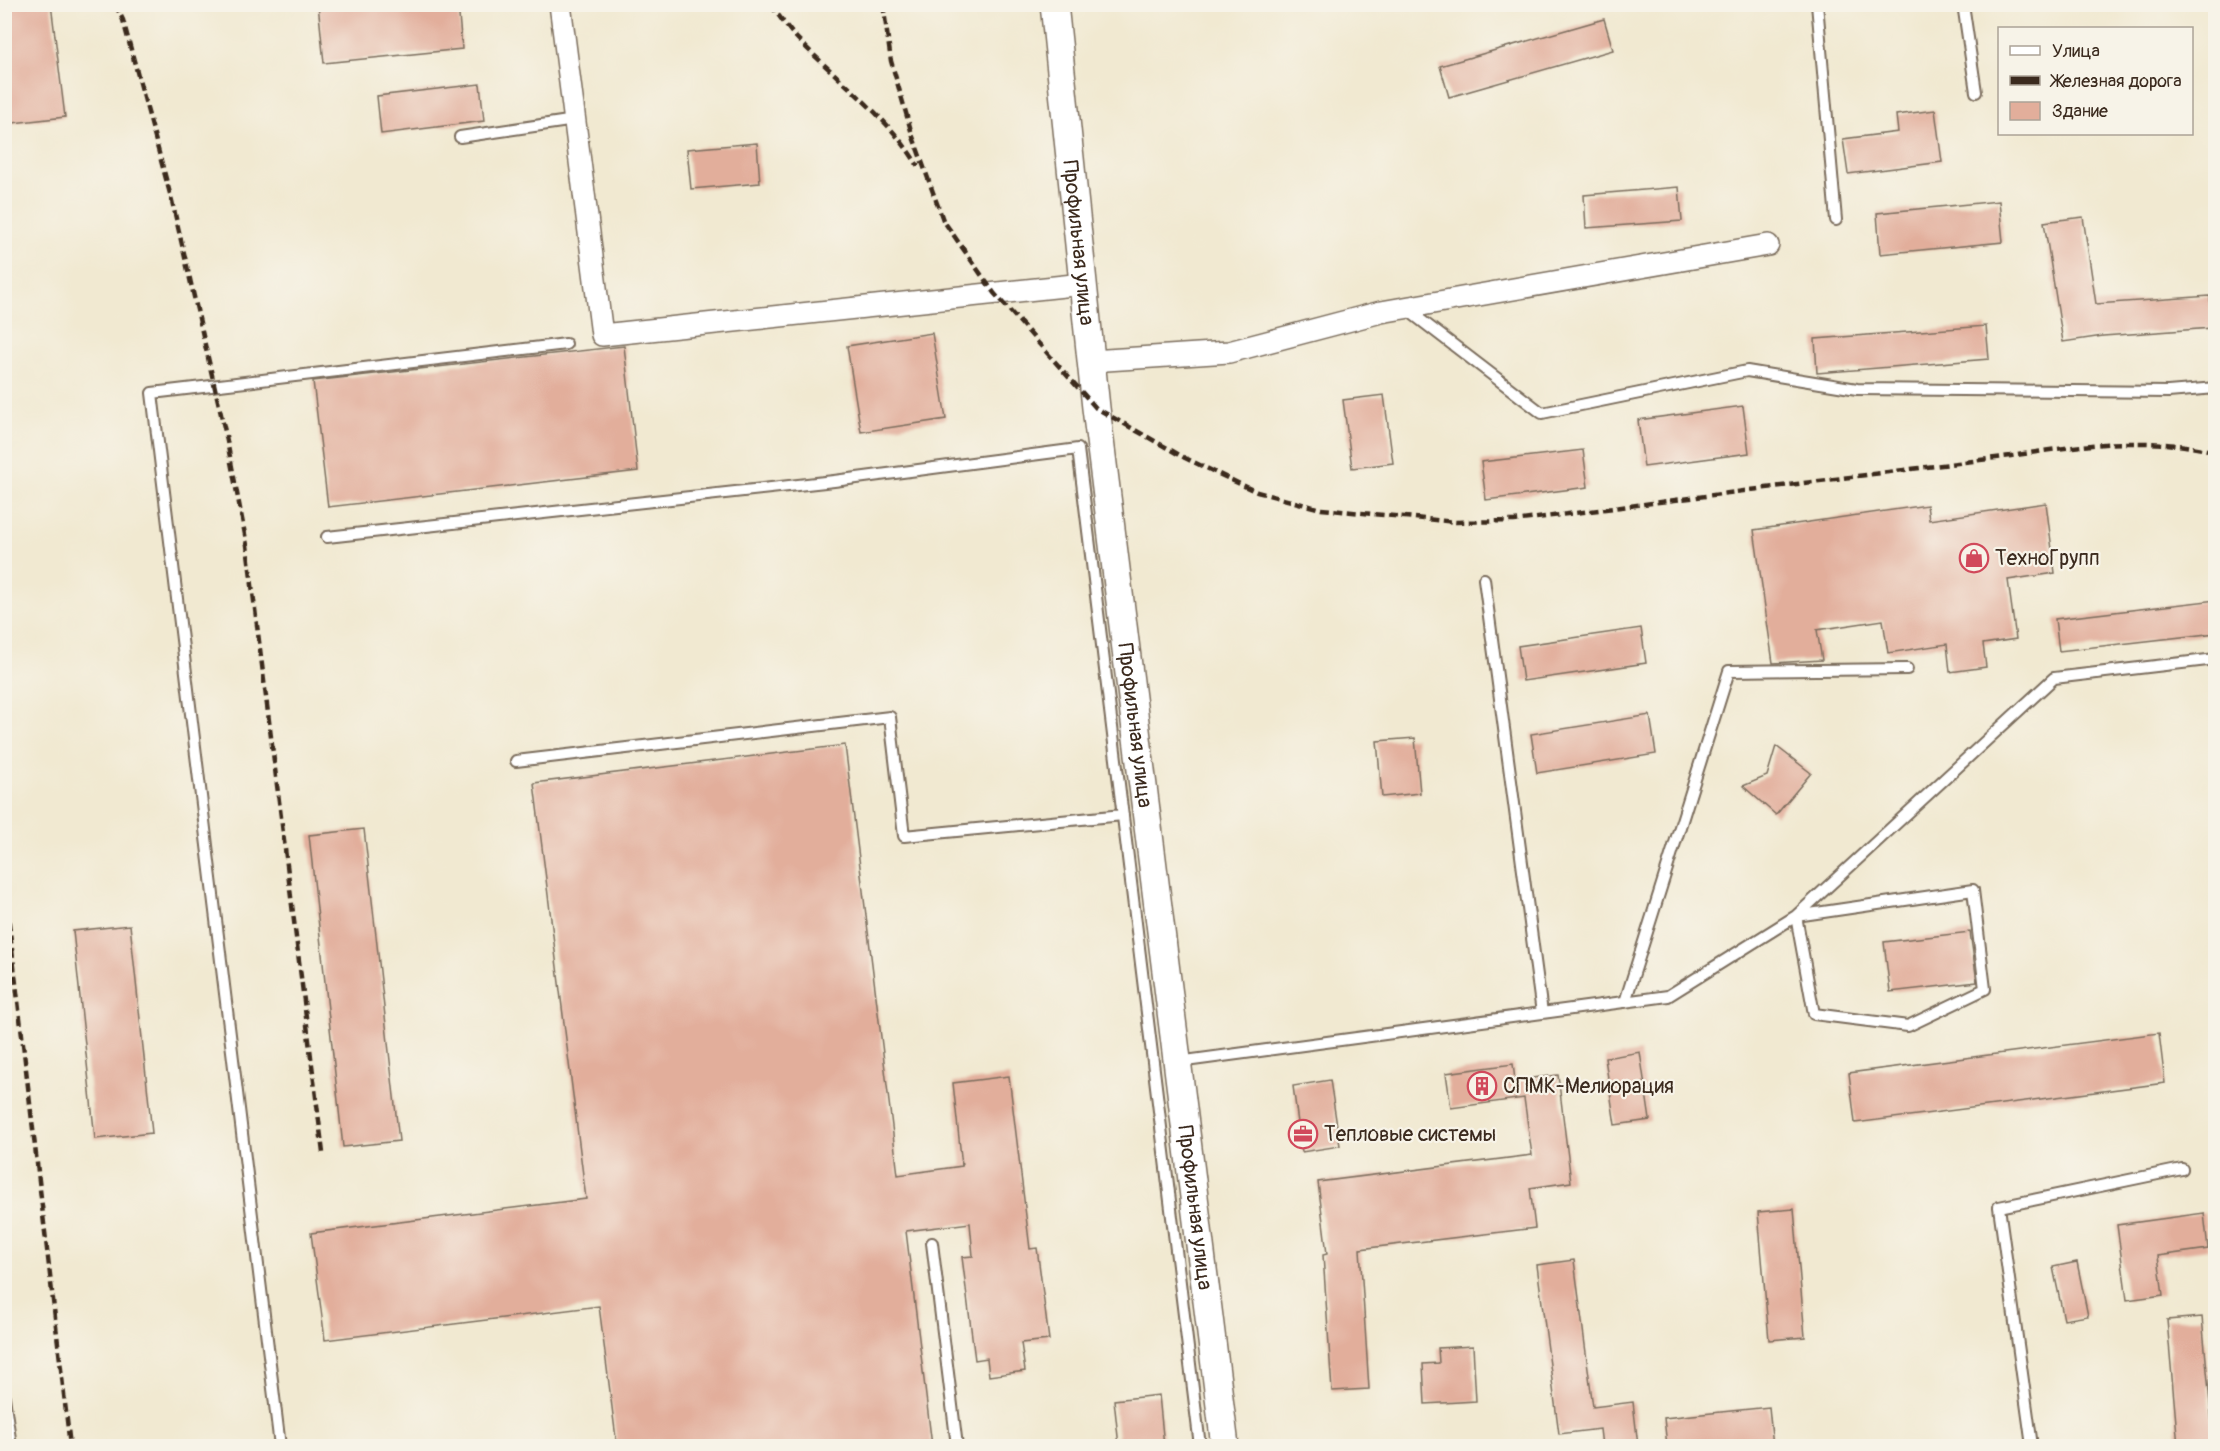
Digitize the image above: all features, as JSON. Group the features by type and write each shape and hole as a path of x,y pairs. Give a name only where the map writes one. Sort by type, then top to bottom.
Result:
{"street":[{"path":"560,4 602,335 1083,284"},
{"name":"Профильная улица","path":"1054,4 1091,361 1225,1446"},
{"path":"1091,361 1229,352 1381,312 1768,245"}],"lane":[{"path":"1817,4 1836,220"},
{"path":"1963,4 1976,92"},
{"path":"460,137 575,120"},
{"path":"1404,308 1542,413 1747,371 1857,389 2168,392 2216,388"},
{"path":"280,1446 152,393 566,344"},
{"path":"327,537 834,481 1078,449 1200,1446"},
{"path":"1484,579 1542,1013"},
{"path":"1177,1062 1668,996 1796,916 2054,678 2216,659"},
{"path":"1626,1002 1729,671 1907,669"},
{"path":"516,760 890,717 904,836 1123,815"},
{"path":"1973,890 1985,989 1908,1026 1814,1014 1796,916 1973,890"},
{"path":"2032,1446 1999,1207 2182,1169"},
{"path":"932,1244 957,1446"},
{"path":"4,1397 11,1446"}],"building":[{"path":"4,4 51,4 65,117 4,124"},
{"path":"318,4 458,4 462,49 324,63"},
{"path":"1604,19 1613,50 1449,97 1440,66"},
{"path":"480,84 484,121 381,134 377,96"},
{"path":"1935,110 1942,162 1848,174 1843,139 1898,132 1896,115"},
{"path":"757,143 760,183 691,189 687,149"},
{"path":"1679,187 1682,221 1586,228 1584,195"},
{"path":"1999,201 2003,242 1880,254 1877,213"},
{"path":"2083,217 2096,304 2210,296 2212,328 2103,336 2063,342 2044,222"},
{"path":"1986,326 1989,359 1817,373 1815,339"},
{"path":"932,333 946,419 861,432 847,346"},
{"path":"624,346 638,471 328,507 313,381"},
{"path":"1384,395 1393,463 1352,468 1343,400"},
{"path":"1743,406 1749,453 1644,467 1638,420"},
{"path":"1583,450 1588,487 1486,500 1481,462"},
{"path":"2046,503 2055,573 2008,580 2016,639 1983,644 1986,667 1950,672 1947,644 1888,653 1883,620 1817,630 1822,660 1773,663 1754,530 1927,505 1929,520"},
{"path":"2216,600 2216,633 2059,651 2055,619"},
{"path":"1641,628 1646,663 1523,681 1518,646"},
{"path":"1650,715 1656,754 1537,773 1531,734"},
{"path":"1415,738 1420,793 1382,797 1377,741"},
{"path":"845,745 898,1175 962,1166 953,1083 1009,1076 1030,1249 1037,1248 1049,1340 1021,1343 1025,1371 989,1376 987,1358 975,1360 962,1257 973,1256 970,1223 906,1231 932,1446 617,1446 599,1306 325,1340 311,1233 586,1199 534,783"},
{"path":"1776,746 1811,773 1776,815 1743,786 1767,776"},
{"path":"364,829 399,1141 343,1147 309,835"},
{"path":"130,925 152,1133 95,1139 73,931"},
{"path":"1970,932 1977,982 1890,992 1884,942"},
{"path":"2159,1033 2165,1083 1855,1123 1849,1073"},
{"path":"1640,1052 1650,1120 1615,1125 1605,1058"},
{"path":"1513,1064 1515,1080 1558,1075 1571,1182 1530,1188 1535,1228 1360,1249 1369,1389 1332,1391 1323,1255 1327,1254 1318,1182 1532,1155 1524,1098 1451,1108 1446,1073"},
{"path":"1330,1080 1340,1146 1302,1152 1293,1086"},
{"path":"1794,1209 1805,1337 1769,1340 1758,1212"},
{"path":"2204,1213 2208,1249 2158,1256 2163,1295 2127,1300 2117,1225"},
{"path":"1574,1260 1593,1407 1633,1402 1638,1446 1602,1446 1600,1429 1559,1434 1537,1265"},
{"path":"2077,1262 2088,1316 2064,1320 2053,1267"},
{"path":"2202,1317 2214,1446 2178,1446 2167,1320"},
{"path":"1473,1346 1476,1401 1425,1404 1423,1364 1439,1363 1438,1348"},
{"path":"1159,1395 1164,1446 1119,1446 1114,1400"},
{"path":"1769,1407 1773,1446 1667,1446 1664,1418"}],"railway":[{"path":"115,4 123,20 172,201 226,436 247,545 323,1153"},
{"path":"770,4 793,34 876,113 918,166"},
{"path":"883,4 891,61 912,134 943,220 994,293 1096,408 1185,458 1257,492 1321,509 1456,522 1514,521 2088,445 2164,444 2216,452"},
{"path":"4,881 70,1446"}],"place":[{"name":"ТехноГрупп","path":"1974,558"},
{"name":"СПМК-Мелиорация","path":"1482,1086"},
{"name":"Тепловые системы","path":"1303,1134"}]}
